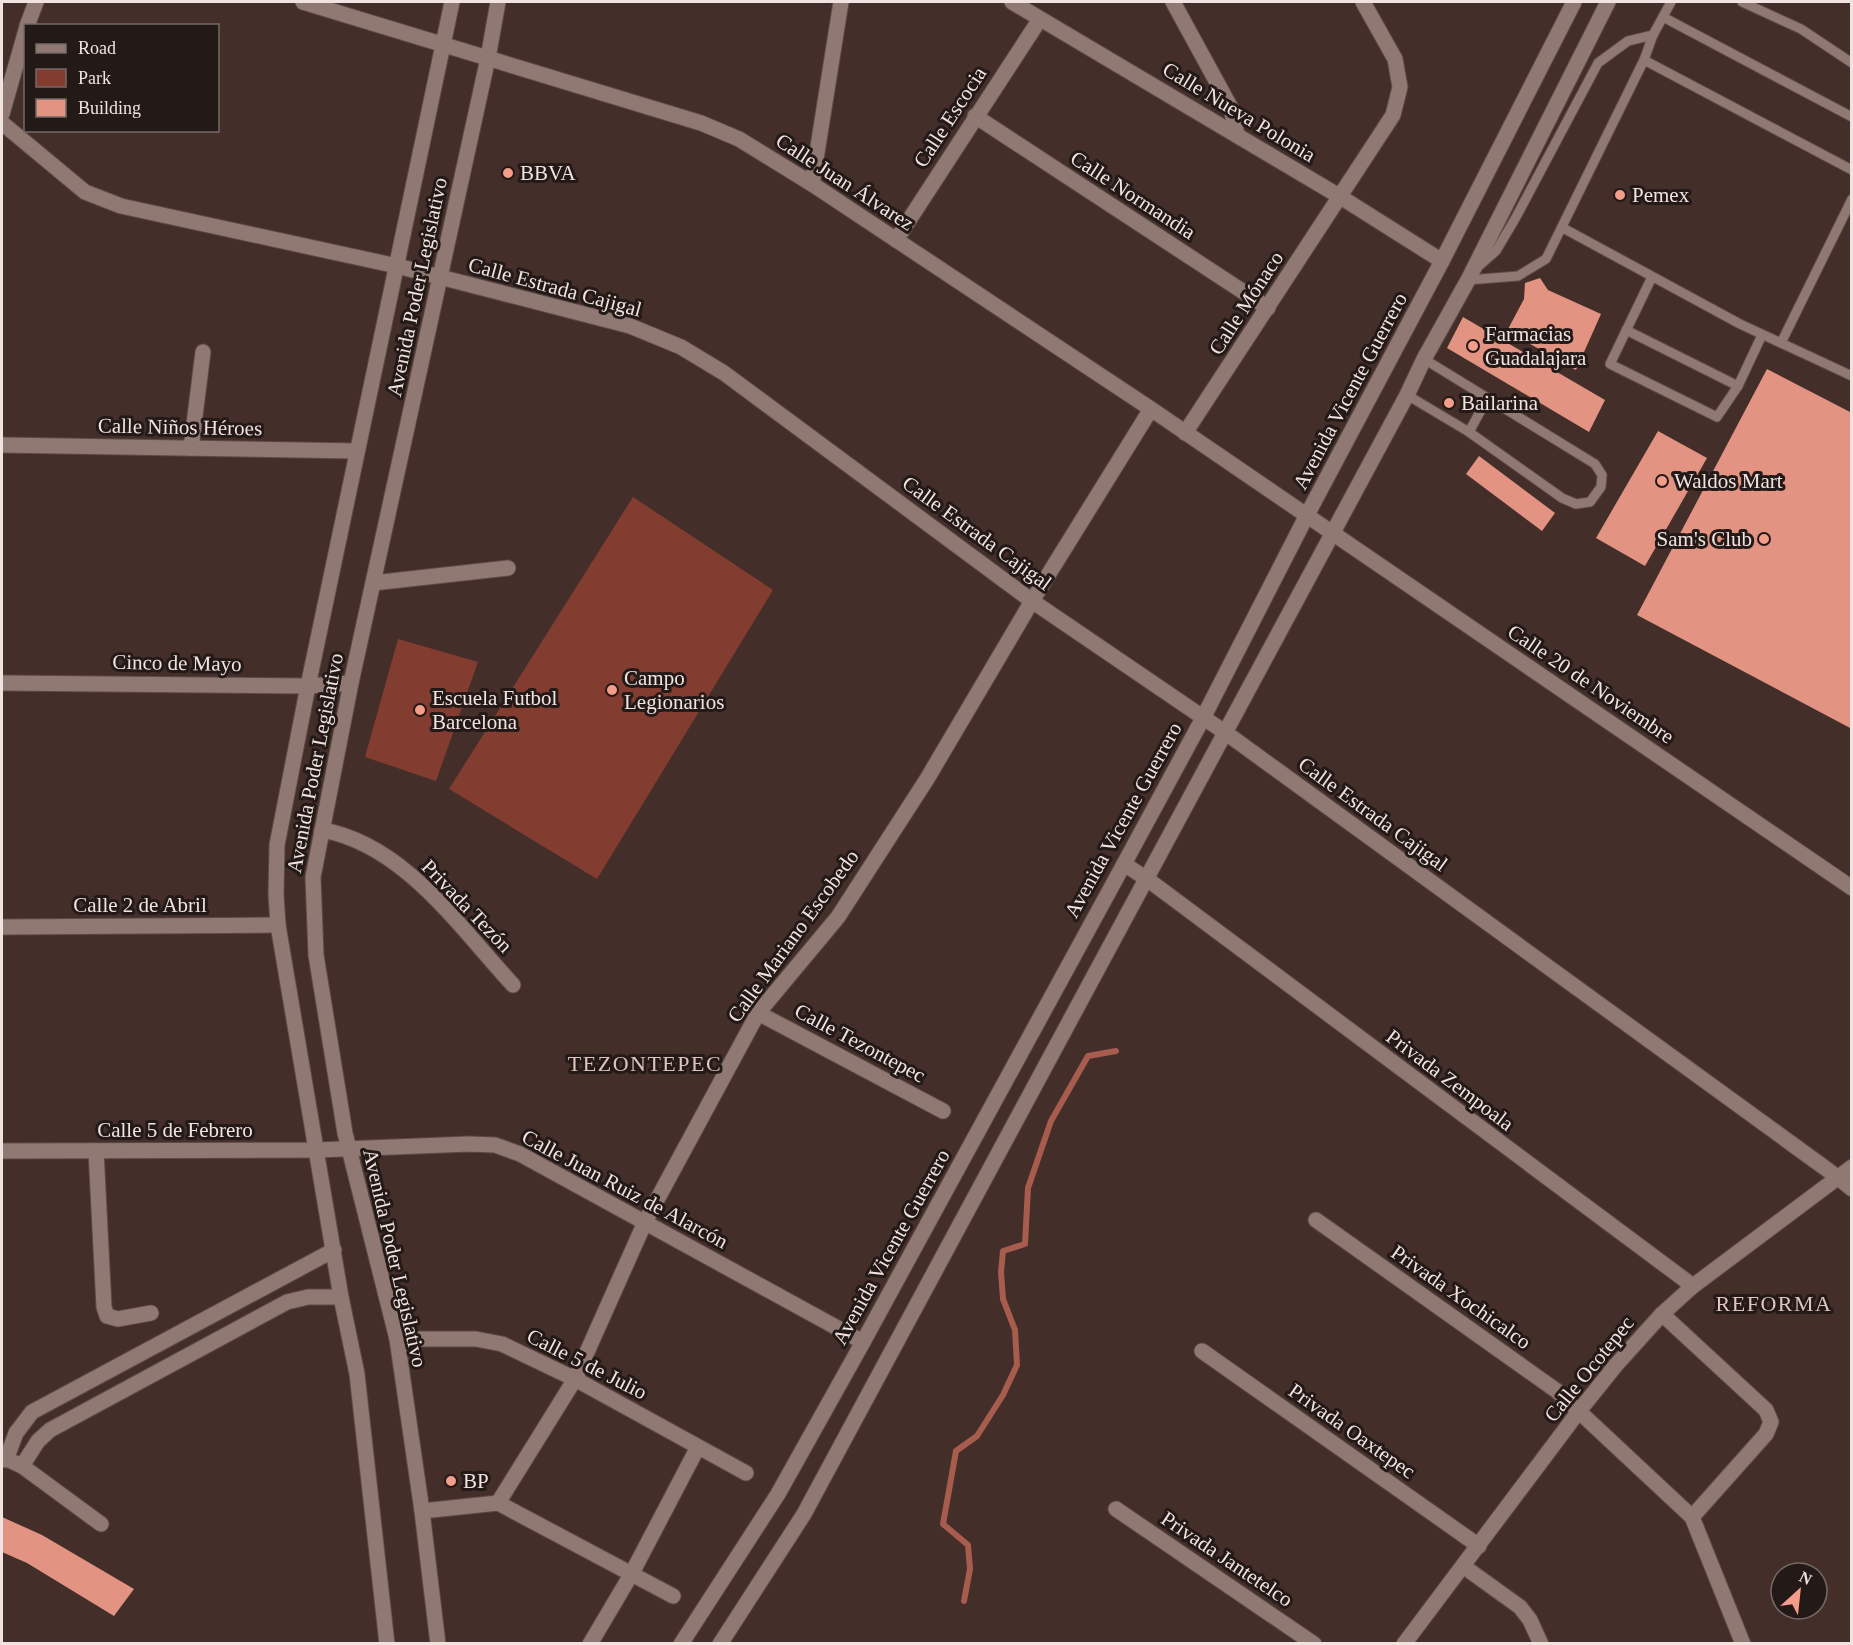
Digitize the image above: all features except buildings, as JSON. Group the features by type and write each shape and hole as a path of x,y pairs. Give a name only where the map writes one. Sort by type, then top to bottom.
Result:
{"street":[{"path":"28,24 36,2"},
{"name":"Calle Juan Álvarez","path":"305,2 701,123 740,139 812,184 1307,515"},
{"name":"Avenida Poder Legislativo","path":"387,1644 357,1374 341,1297 279,924 276,895 277,845 308,686 452,2"},
{"name":"Avenida Poder Legislativo","path":"438,1644 422,1511 397,1339 348,1148 316,955 313,877 351,683 488,58 498,2"},
{"path":"812,184 841,2"},
{"name":"Calle Nueva Polonia","path":"1012,2 1340,196 1442,261"},
{"path":"1173,2 1231,108 1237,135"},
{"name":"Calle Mónaco","path":"1185,433 1393,115 1400,87 1395,59 1363,2"},
{"name":"Avenida Vicente Guerrero","path":"681,1644 778,1494 1124,864 1442,261 1574,2"},
{"path":"720,1644 804,1514 1407,395 1608,2"},
{"name":"Calle Escocia","path":"896,240 1040,18"},
{"path":"2,114 24,37"},
{"name":"Calle Normandia","path":"975,116 1268,308"},
{"name":"Calle Estrada Cajigal","path":"2,123 85,192 121,206 397,266 630,326 681,347 724,373 1032,601 1226,733 1851,1189"},
{"path":"191,448 203,352"},
{"name":"Calle Mariano Escobedo","path":"498,1503 575,1379 645,1222 758,1012 838,917 927,779 1032,601 1151,409"},
{"name":"Calle Niños Héroes","path":"2,445 357,451"},
{"name":"Calle 20 de Noviembre","path":"1307,515 1851,888"},
{"path":"373,583 508,568"},
{"name":"Cinco de Mayo","path":"2,683 308,686 351,683"},
{"name":"Privada Tezón","path":"322,830 342,834 373,850 410,874 513,985"},
{"name":"Privada Zempoala","path":"1124,864 1693,1286"},
{"name":"Calle 2 de Abril","path":"2,927 279,924"},
{"name":"Calle Tezontepec","path":"758,1012 943,1111"},
{"name":"Calle Juan Ruiz de Alarcón","path":"348,1148 469,1144 495,1145 520,1154 863,1342"},
{"name":"Calle 5 de Febrero","path":"2,1151 348,1148"},
{"path":"96,1151 104,1307 107,1316 118,1319 151,1313"},
{"name":"Calle Ocotepec","path":"1404,1644 1579,1411 1662,1314 1693,1286 1836,1176 1851,1167"},
{"name":"Privada Xochicalco","path":"1316,1220 1557,1391 1692,1517"},
{"path":"101,1524 22,1466 4,1459 16,1433 32,1412 334,1250"},
{"path":"22,1466 38,1441 50,1430 287,1302 308,1297 341,1297"},
{"path":"1662,1314 1766,1410 1771,1422 1766,1434 1692,1517 1743,1644"},
{"name":"Calle 5 de Julio","path":"397,1339 476,1339 502,1344 575,1379 746,1473"},
{"name":"Privada Oaxtepec","path":"1202,1351 1479,1545"},
{"path":"590,1644 632,1572 698,1447"},
{"path":"422,1511 498,1503 632,1572 673,1596"},
{"name":"Privada Jantetelco","path":"1116,1509 1314,1644"},
{"path":"1463,1566 1520,1607 1530,1620 1541,1644"}],"lane":[{"path":"1469,276 1518,276 1546,259 1671,2"},
{"path":"1742,2 1801,29 1851,63"},
{"path":"1663,16 1851,117"},
{"path":"1469,276 1496,251 1550,156 1598,63 1628,41 1653,35"},
{"path":"1644,60 1851,170"},
{"path":"1781,343 1851,199"},
{"path":"1563,228 1762,335 1851,376"},
{"path":"1652,277 1610,364 1717,417 1738,386 1762,335"},
{"path":"1626,330 1738,386"},
{"path":"1407,395 1469,432 1562,498 1576,504 1590,502 1600,487 1602,476 1595,464 1424,359"},
{"path":"1469,432 1487,399"}],"green space":[{"name":"Campo Legionarios","path":"633,497 773,590 597,879 449,789"},
{"name":"Escuela Futbol Barcelona","path":"398,639 478,662 436,781 365,757"}],"waterway":[{"path":"964,1601 970,1569 968,1545 943,1524 956,1451 977,1436 1003,1395 1017,1365 1015,1330 1003,1299 1001,1272 1003,1251 1025,1244 1028,1188 1051,1121 1088,1056 1116,1051"}],"place":[{"name":"BBVA","path":"508,173"},
{"name":"Pemex","path":"1620,195"},
{"name":"Farmacias Guadalajara","path":"1473,346"},
{"name":"Bailarina","path":"1449,403"},
{"name":"Waldos Mart","path":"1662,481"},
{"name":"Sam's Club","path":"1764,539"},
{"name":"Campo Legionarios","path":"612,690"},
{"name":"Escuela Futbol Barcelona","path":"420,710"},
{"name":"BP","path":"451,1481"}],"district":[{"name":"TEZONTEPEC","path":"645,1063"},
{"name":"REFORMA","path":"1774,1303"}]}
